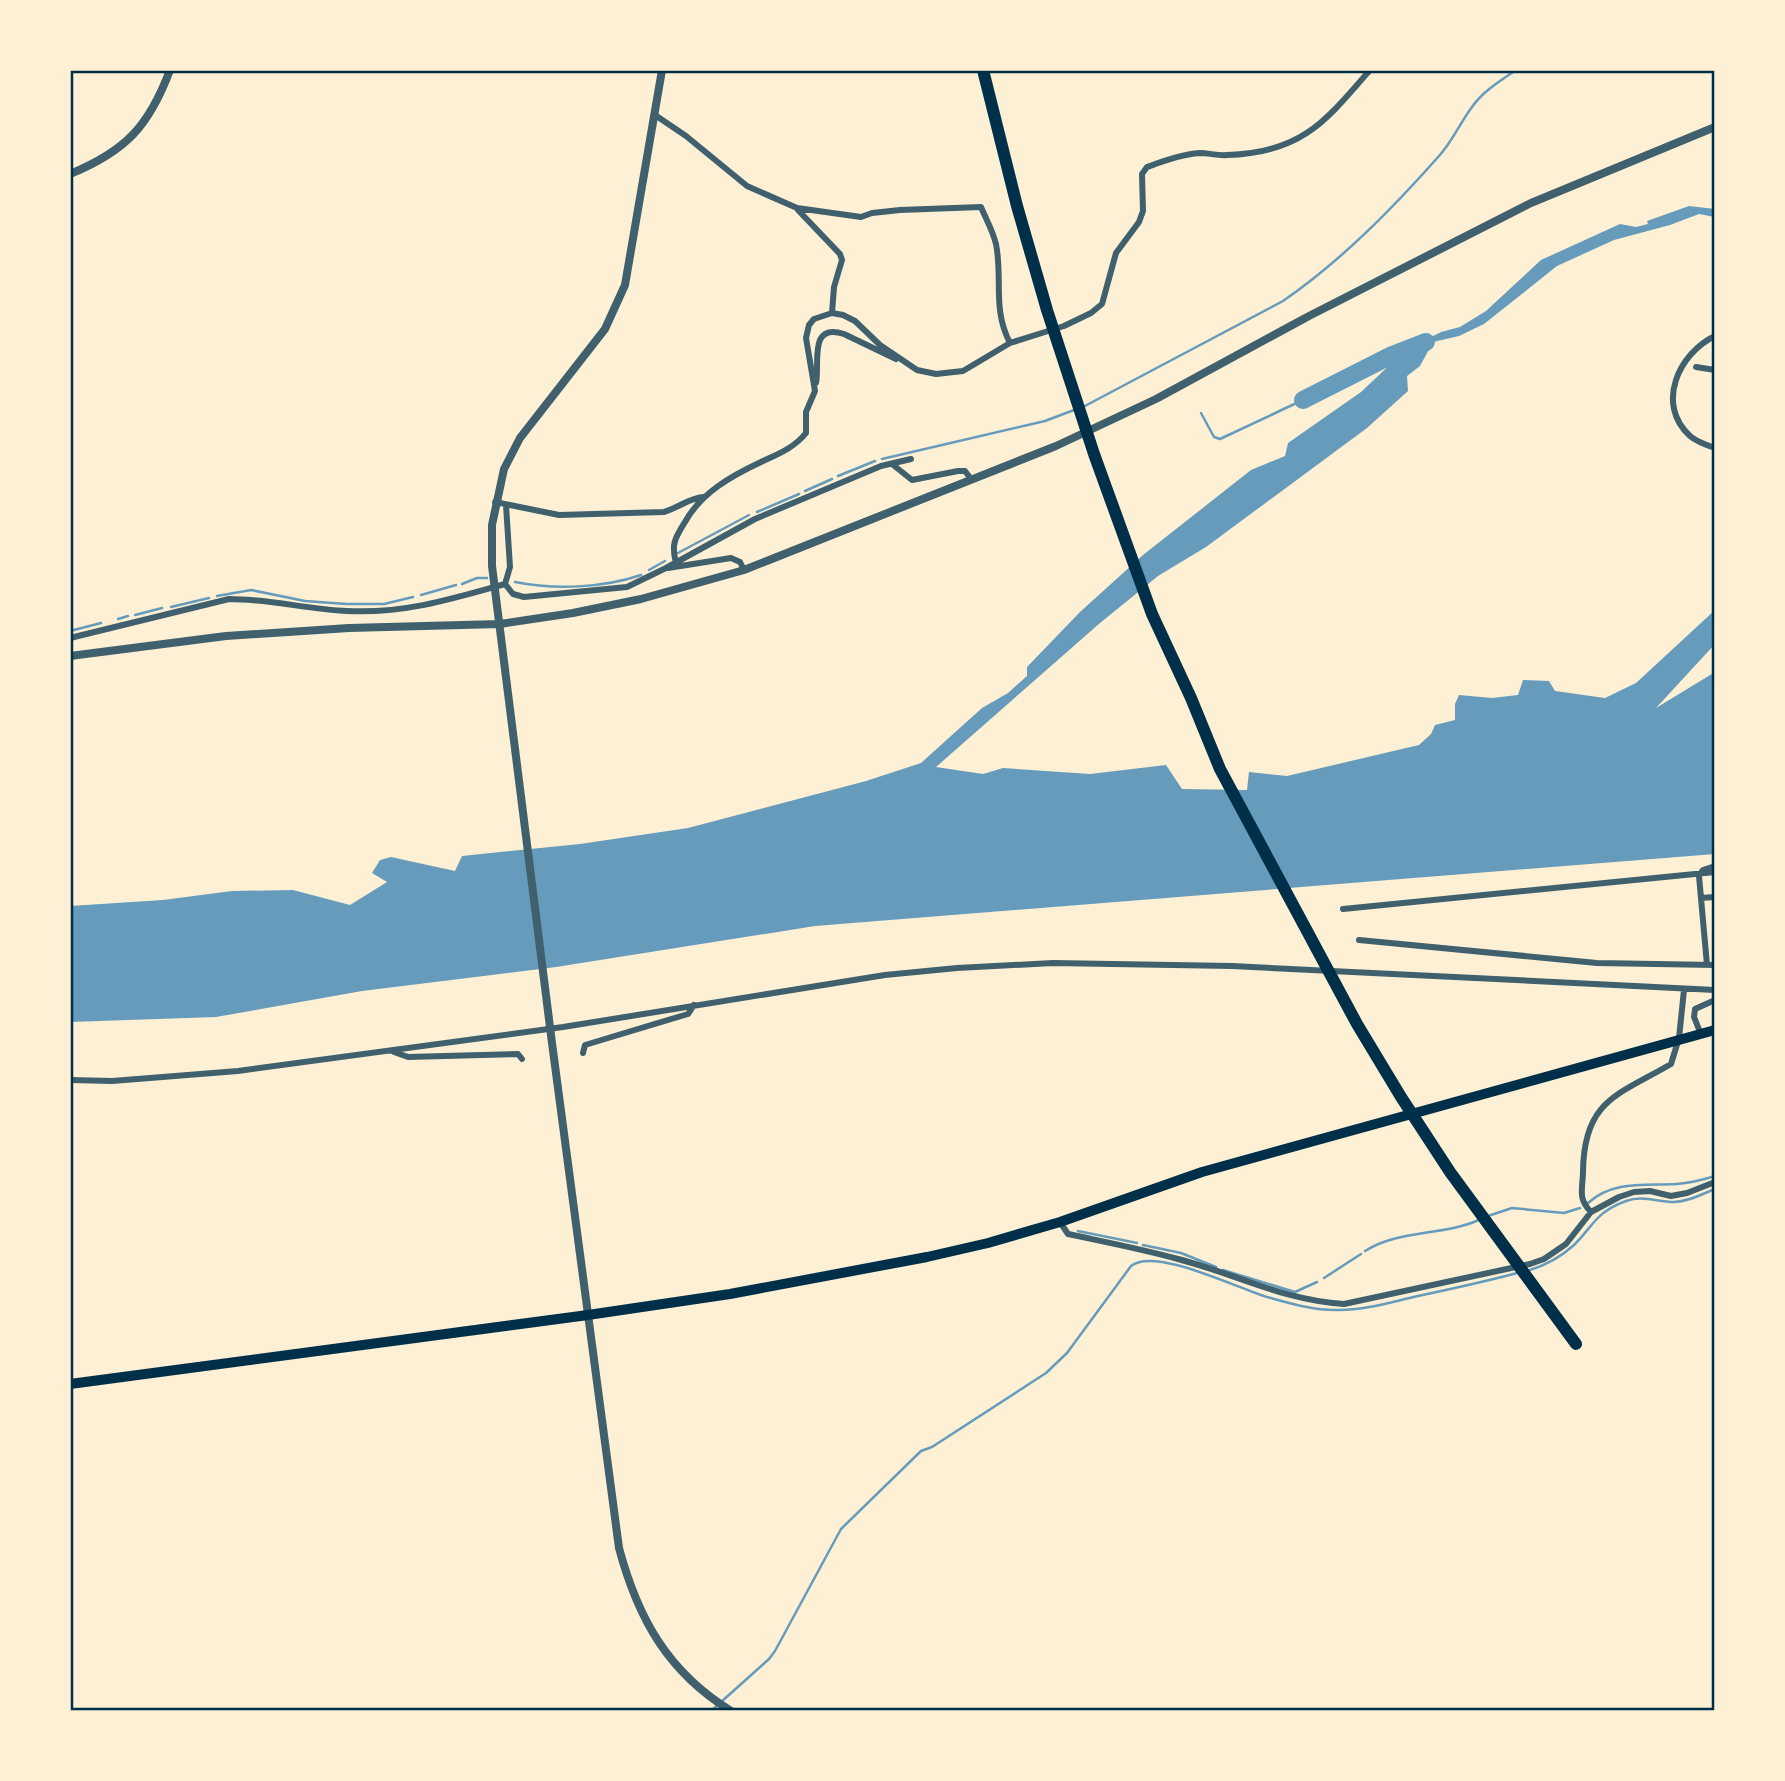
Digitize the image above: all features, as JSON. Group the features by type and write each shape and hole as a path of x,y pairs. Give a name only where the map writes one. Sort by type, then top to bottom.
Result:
{"highway":[{"path":"983,73 1047,310 1094,454 1152,614 1220,769 1357,1024 1401,1097 1450,1172 1576,1344"}],"main road":[{"path":"70,1384 588,1315 831,1276 988,1243 1060,1222 1213,1168 1715,1030"}],"street":[{"path":"70,174 100,162 133,135 158,102 170,70"},
{"path":"662,70 625,285 605,329 520,438 503,469 492,525 492,566 619,1548 630,1589 651,1631 674,1663 707,1696 731,1711"},
{"path":"676,563 673,546 691,510 703,497 738,473 789,449 806,433 806,412 815,391 819,371 816,350 822,337 836,331 927,373 950,374 975,365 1010,343 1064,326 1091,313 1102,304 1116,253 1139,222 1143,211 1142,174 1147,167 1200,153 1226,156 1273,151 1320,124 1370,70"},
{"path":"655,115 686,136 747,186 797,208 861,217 872,213 981,207 996,245 998,308 1000,322 1010,343"},
{"path":"70,656 226,636 349,628 500,624 642,599 744,570 1056,446 1156,399 1321,310 1531,203 1715,127"},
{"path":"797,208 840,254 842,260 834,287 832,313"},
{"path":"815,391 806,350 807,330 814,319 832,313 843,314 855,321 880,345 907,363"},
{"path":"1715,336 1702,342 1680,366 1674,386 1676,415 1690,436 1715,448"},
{"path":"1696,367 1715,370"},
{"path":"505,584 513,594 524,597 627,587 755,519 838,483 911,459"},
{"path":"892,464 912,480 958,471 965,471 971,479"},
{"path":"495,502 559,515 593,515 664,512 693,498 703,497"},
{"path":"505,584 510,567 506,505"},
{"path":"666,568 731,558 740,562 744,570"},
{"path":"70,638 229,599 253,599 349,611 419,608 505,584"},
{"path":"1359,940 1597,963 1711,965 1699,876 1703,870 1715,866"},
{"path":"1343,909 1715,872"},
{"path":"1701,898 1715,897"},
{"path":"70,1080 112,1081 238,1071 563,1027 885,975 1053,963 1340,970 1715,990"},
{"path":"1591,1212 1583,1204 1581,1195 1583,1153 1589,1127 1599,1110 1615,1096 1633,1083 1671,1065 1679,1038 1684,990"},
{"path":"1700,1032 1695,1009 1715,1000"},
{"path":"583,1053 585,1045 688,1014 694,1005"},
{"path":"393,1051 408,1057 518,1054 522,1059"},
{"path":"1060,1222 1068,1234 1180,1259 1271,1291 1344,1304 1530,1264 1544,1259 1566,1244 1591,1212 1619,1197 1634,1192 1679,1195 1715,1182"}],"water":[{"path":"1689,206 1715,209 1715,217 1699,214 1614,240 1557,266 1484,324 1459,336 1433,342 1420,366 1407,376 1408,391 1367,428 1206,547 1158,576 1100,623 936,767 983,774 1003,768 1090,774 1166,765 1182,789 1247,790 1249,772 1287,776 1419,745 1431,734 1435,725 1455,720 1455,704 1459,695 1492,698 1518,695 1523,680 1549,681 1555,691 1605,698 1636,683 1715,610 1715,644 1656,708 1715,672 1715,854 815,926 556,967 362,991 216,1017 70,1022 70,906 163,900 232,891 293,890 350,905 387,882 372,873 380,860 391,857 455,871 462,856 580,844 688,828 866,781 921,763 982,708 1008,693 1027,676 1027,667 1080,612 1143,555 1251,470 1285,456 1288,443 1361,392 1395,360 1425,340 1460,327 1486,311 1541,260 1620,224 1636,227 1648,224 1647,221"}],"waterway":[{"path":"1083,407 1283,301 1304,285 1345,252 1384,215 1444,151 1476,101 1516,70"},
{"path":"1303,400 1390,356 1426,342"},
{"path":"1201,413 1214,437 1220,439 1303,400"},
{"path":"882,459 1045,421 1074,410"},
{"path":"838,476 875,461"},
{"path":"805,491 832,479"},
{"path":"757,512 799,494"},
{"path":"678,553 749,515"},
{"path":"649,570 665,561"},
{"path":"515,582 579,586 611,583 641,575"},
{"path":"462,584 477,578 487,578"},
{"path":"421,595 456,585"},
{"path":"217,596 251,590 305,601 346,604 384,604 413,597"},
{"path":"171,607 209,598"},
{"path":"135,615 162,608"},
{"path":"118,619 128,616"},
{"path":"70,631 101,623"},
{"path":"1588,1203 1619,1187 1682,1184 1715,1176"},
{"path":"1527,1271 1564,1253 1602,1214 1616,1205 1638,1199 1679,1202 1715,1189"},
{"path":"1488,1216 1512,1208 1564,1213 1580,1208"},
{"path":"1365,1251 1405,1236 1450,1229 1479,1220"},
{"path":"1078,1231 1137,1243"},
{"path":"1143,1245 1181,1253 1216,1267"},
{"path":"1324,1278 1361,1254"},
{"path":"711,1711 775,1651 841,1529 921,1451 932,1447 1046,1373 1067,1353 1131,1266 1143,1262 1177,1265 1267,1297 1326,1310 1377,1306 1517,1273"},
{"path":"1223,1270 1295,1292 1317,1282"}]}
